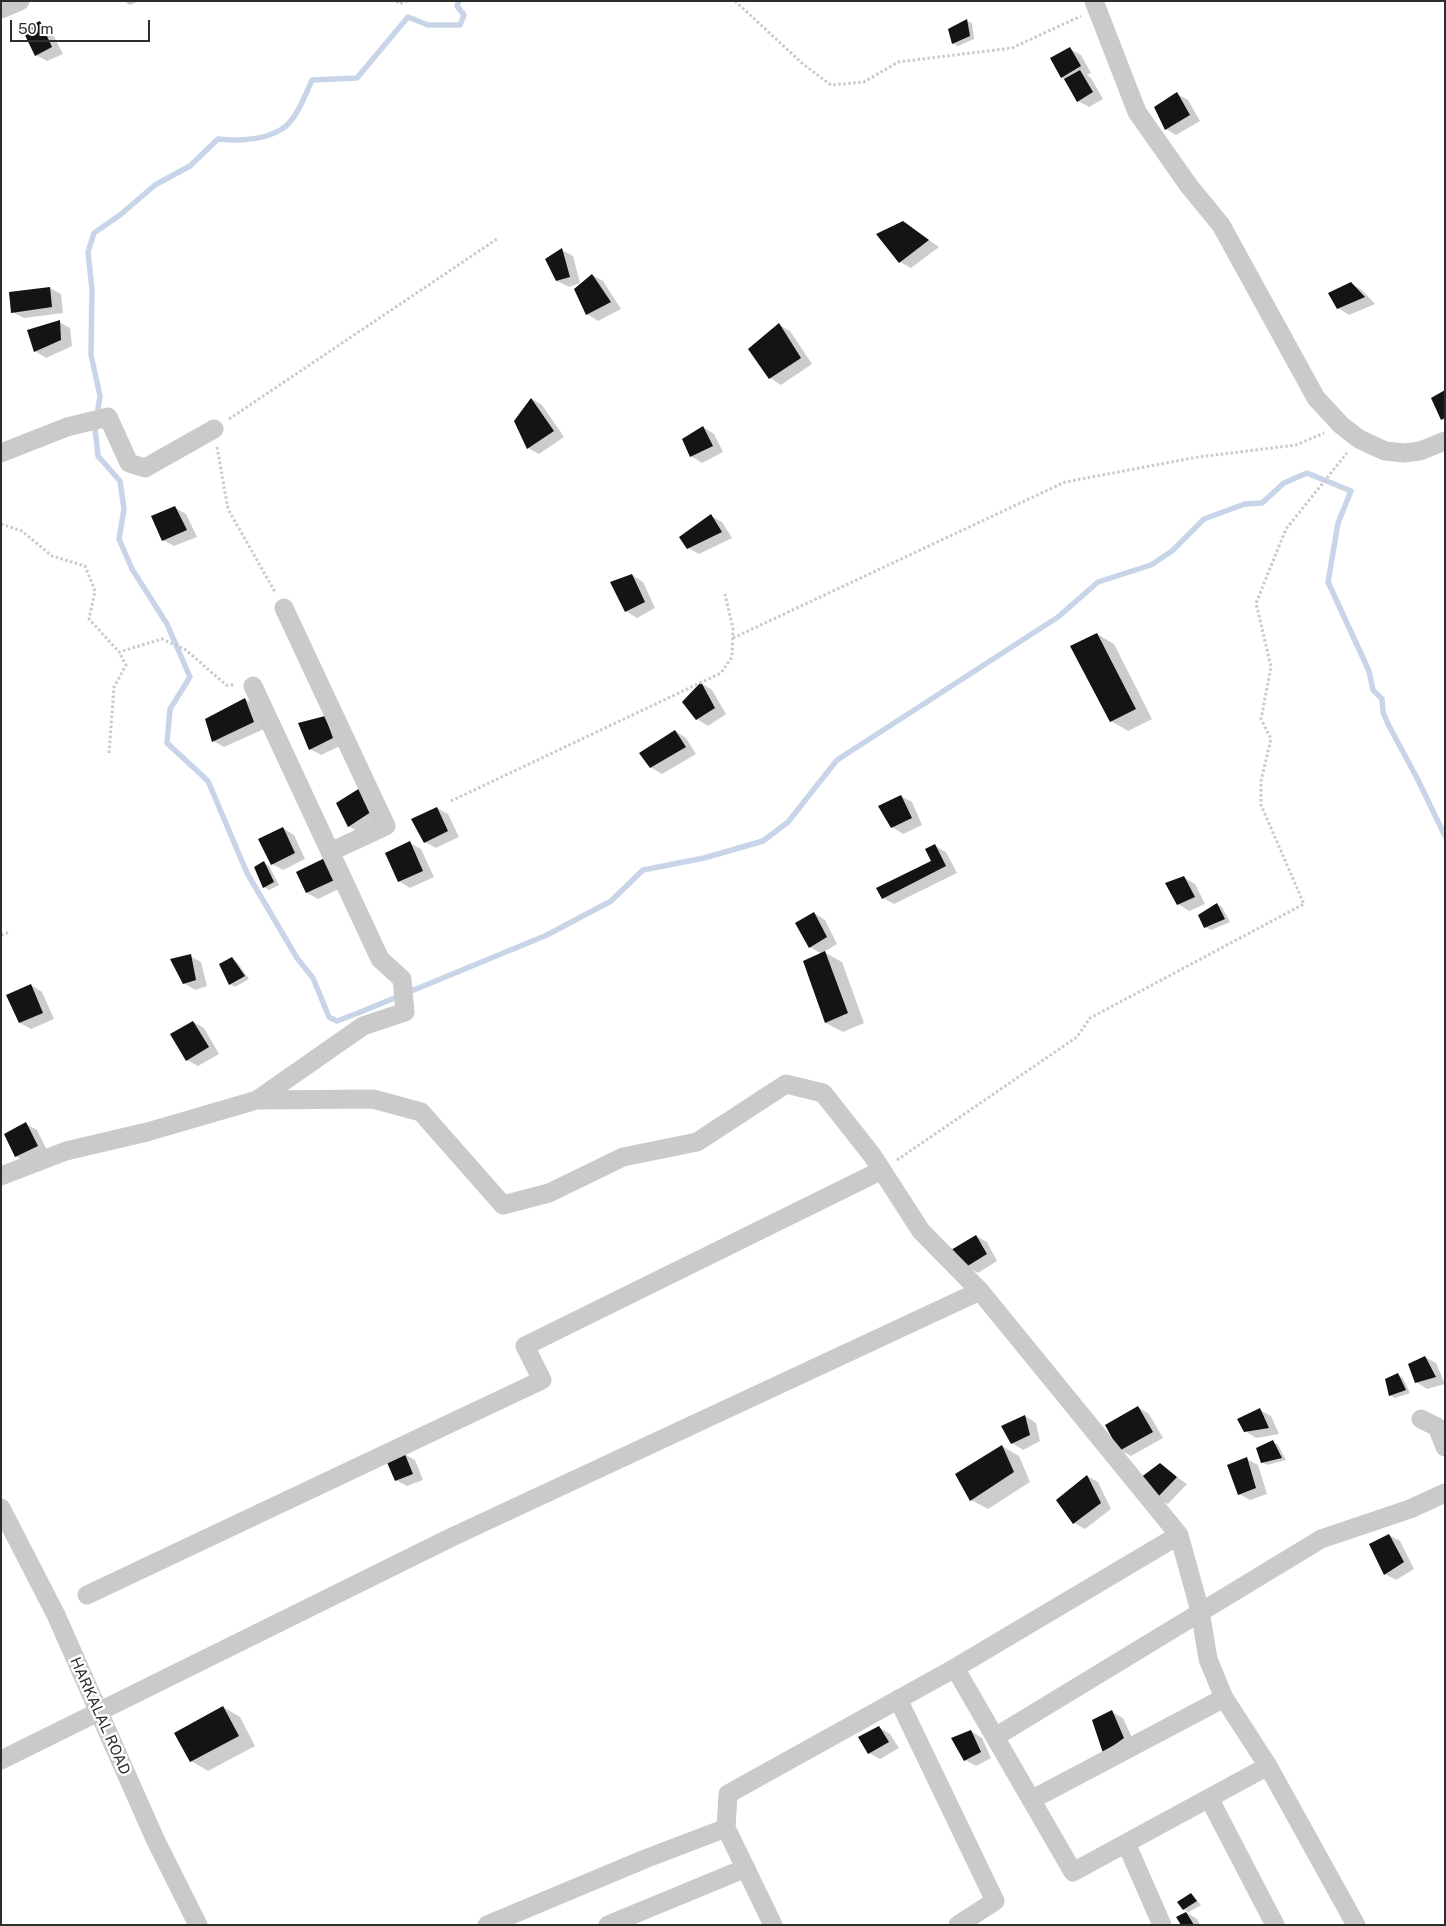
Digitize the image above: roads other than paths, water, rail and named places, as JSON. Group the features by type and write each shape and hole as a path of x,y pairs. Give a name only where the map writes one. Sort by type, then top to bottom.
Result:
{"street":[{"path":"1,9 20,1"},
{"path":"1096,5 1137,112 1189,186 1221,224 1316,398 1341,425 1359,439 1386,451 1404,453 1420,451 1445,441"},
{"path":"1,453 67,428 108,417 129,463 144,468 214,429"},
{"path":"284,608 386,826 330,852"},
{"path":"253,686 380,959 402,979 405,1012 364,1026 256,1100"},
{"path":"1,1176 66,1151 146,1132 256,1100 373,1099 421,1112 503,1205 549,1193 624,1157 697,1142 786,1084 823,1093 882,1170 920,1231 980,1291 1178,1534 1200,1611 1208,1659 1224,1698 1268,1766 1356,1925"},
{"path":"87,1596 542,1380 526,1346 882,1170"},
{"path":"1,1760 452,1537 980,1291"},
{"path":"1421,1419 1437,1427 1445,1446"},
{"path":"995,1737 1321,1539 1410,1509 1445,1493"},
{"name":"HARKALAL ROAD","path":"1,1508 56,1615 155,1839 198,1925"},
{"path":"773,1925 726,1828 728,1794 955,1668 1178,1534"},
{"path":"955,1668 1073,1872 1268,1766"},
{"path":"1031,1800 1224,1698"},
{"path":"898,1700 995,1901 958,1925"},
{"path":"1209,1798 1275,1925"},
{"path":"487,1925 645,1859 726,1828"},
{"path":"1126,1843 1162,1925"},
{"path":"608,1925 746,1868"}],"waterway":[{"path":"459,1 457,6 464,15 460,25 428,25 408,17 357,78 312,80 296,114 282,129 275,133 251,139 218,139 190,166 155,185 120,215 94,233 88,252 92,289 91,355 100,396 95,428 98,456 120,481 124,509 119,539 132,569 167,624 190,677 170,709 167,743 208,781 247,873 297,958 313,978 329,1017 337,1021 547,935 611,901 643,870 704,858 763,841 788,822 837,760 1058,617 1098,582 1151,565 1172,551 1204,519 1245,504 1262,503 1284,483 1307,473 1351,491 1338,523 1328,582 1369,671 1373,690 1382,699 1383,712 1388,724 1445,836"}]}
